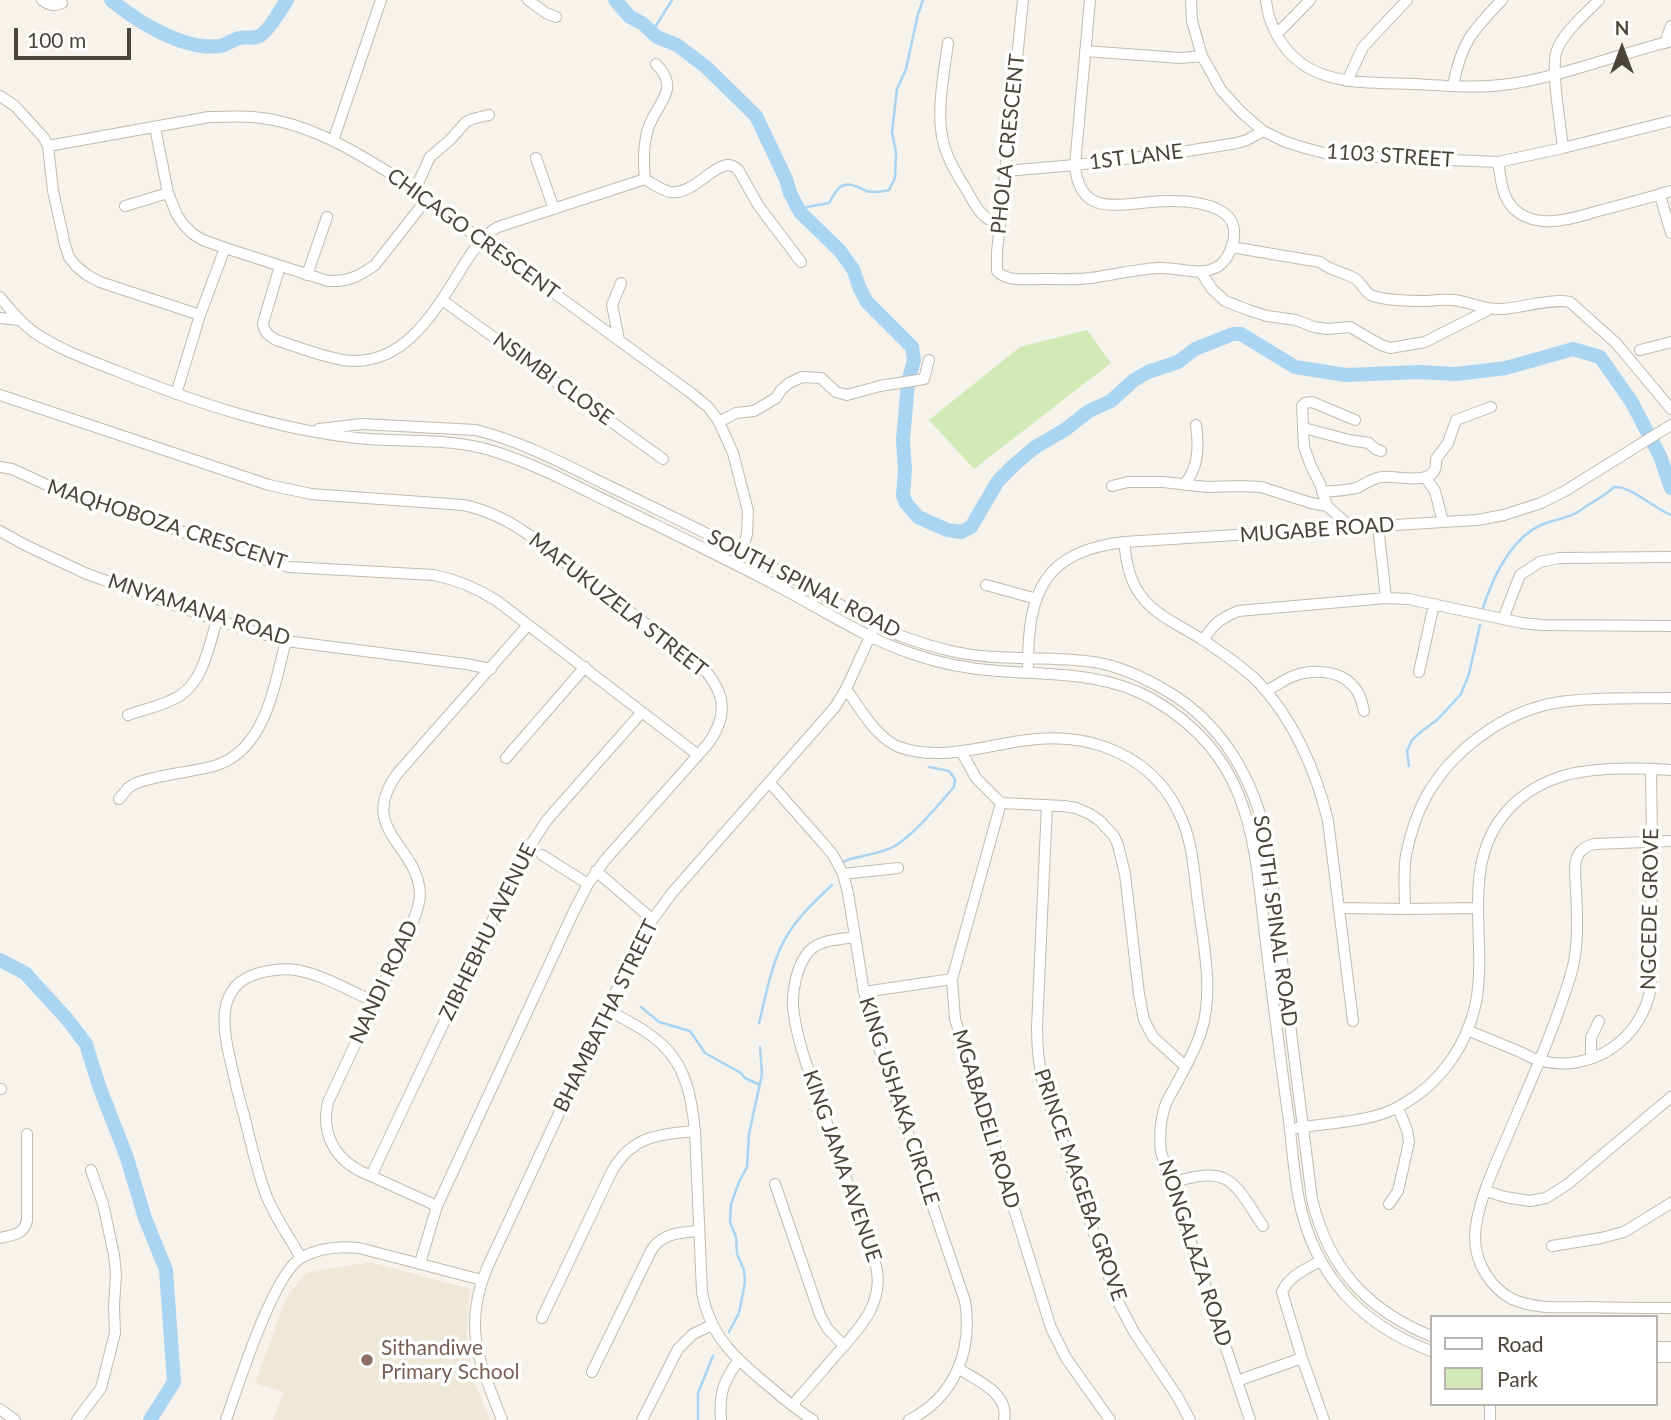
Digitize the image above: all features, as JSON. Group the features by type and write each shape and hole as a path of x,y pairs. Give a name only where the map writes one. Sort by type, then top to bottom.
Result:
{"street":[{"path":"42,0 56,6 62,3"},
{"path":"333,141 381,0"},
{"path":"528,0 556,17"},
{"name":"PHOLA CRESCENT","path":"1023,0 997,252 998,271 1002,276 1011,279 1077,279 1158,268 1200,272"},
{"path":"1090,0 1075,165 1076,178 1086,197 1096,203 1112,206 1177,201 1216,208 1230,218 1234,228 1231,247 1227,258 1220,265 1200,272 1225,301 1267,316 1296,320 1327,329 1350,327 1381,345 1398,348 1425,342 1488,310"},
{"name":"1103 STREET","path":"1191,0 1192,21 1202,57 1221,90 1241,112 1263,131 1286,142 1332,155 1498,162 1671,121"},
{"path":"1266,0 1269,18 1276,34 1295,60 1308,69 1347,81 1498,86 1555,74 1668,42 1671,26"},
{"path":"1276,34 1310,0"},
{"path":"1347,81 1363,47 1408,0"},
{"path":"1453,86 1465,43 1476,26 1502,0"},
{"path":"1563,148 1555,74 1556,51 1562,40 1599,0"},
{"path":"948,43 941,111 943,142 979,212 989,221 1000,225"},
{"path":"1085,51 1180,58 1202,57"},
{"path":"645,179 643,164 649,126 667,94 668,82 665,73 656,64"},
{"path":"0,96 15,106 48,146 53,191 65,245 76,266 100,282 200,315"},
{"path":"414,192 430,158 466,122 489,115"},
{"name":"CHICAGO CRESCENT","path":"48,146 209,117 255,117 300,128 353,150 391,174 709,407 733,453 748,511 748,526 738,564"},
{"path":"155,127 168,193 177,215 193,234 225,248 328,281 352,279 375,265 426,200"},
{"name":"1ST LANE","path":"1006,171 1181,152 1237,143 1263,131"},
{"path":"536,158 554,209"},
{"path":"1498,162 1503,191 1508,202 1524,216 1545,221 1572,218 1666,193 1671,233"},
{"path":"280,267 263,323 267,334 276,340 345,360 376,357 393,351 419,331 481,240 498,227 645,179 662,189 679,192 706,178 724,164 735,166 758,205 801,262"},
{"path":"125,206 168,193"},
{"path":"307,275 327,218"},
{"path":"1231,247 1320,262 1330,270 1358,280 1371,295 1419,301 1453,300 1488,310 1513,309 1562,300 1570,302 1616,343 1671,409"},
{"path":"176,394 200,315 225,248"},
{"path":"619,340 612,305 621,283"},
{"name":"SOUTH SPINAL ROAD","path":"0,298 19,320 54,345 205,404 306,431 358,438 452,443 491,450 537,468 738,564 901,650 968,668 1097,678 1135,690 1173,712 1192,727 1210,747 1229,774 1245,809 1254,847 1298,1198 1320,1261 1331,1278 1362,1312 1378,1325 1430,1350"},
{"name":"NSIMBI CLOSE","path":"442,300 663,459"},
{"path":"0,318 19,320"},
{"path":"1640,350 1671,342"},
{"path":"719,422 736,413 754,411 776,398 789,383 802,377 821,378 832,390 853,394 880,386 923,379 929,360"},
{"name":"MAFUKUZELA STREET","path":"0,395 297,492 463,505 500,516 693,659 708,673 718,688 723,707 716,734 596,871 574,911 437,1206 420,1263"},
{"path":"1351,527 1327,506 1305,451 1302,406 1307,402 1355,420"},
{"path":"1322,492 1354,488 1379,478 1425,477 1435,470 1436,459 1448,443 1456,419 1491,407"},
{"name":"SOUTH SPINAL ROAD","path":"306,431 362,424 466,429 493,434 534,450 743,551 876,624 911,639 952,651 1000,658 1093,662 1121,669 1183,701 1199,714 1227,746 1251,786 1261,813 1267,841 1316,1216 1331,1253 1346,1275 1373,1303 1410,1327 1430,1336"},
{"path":"1184,485 1193,473 1196,460 1196,425"},
{"name":"MUGABE ROAD","path":"1028,672 1031,621 1037,599 1049,574 1068,558 1090,547 1124,542 1443,522 1504,515 1565,491 1671,425"},
{"path":"1304,428 1369,443 1381,451"},
{"name":"MAQHOBOZA CRESCENT","path":"0,467 289,567 450,578 483,592 698,755"},
{"path":"1425,477 1435,491 1443,522"},
{"path":"1112,486 1135,482 1170,482 1207,487 1261,487 1327,506"},
{"path":"1378,526 1386,598"},
{"name":"MNYAMANA ROAD","path":"0,531 46,556 88,574 217,620 286,641 491,669"},
{"path":"1124,542 1128,568 1142,597 1159,613 1244,669 1266,691 1298,741 1321,794 1332,841 1353,1021"},
{"path":"1503,619 1520,575 1540,562 1559,558 1671,556"},
{"path":"986,585 1037,599"},
{"path":"1203,640 1214,624 1238,611 1386,598 1408,599 1522,623 1555,626 1671,626"},
{"path":"1419,672 1434,604"},
{"path":"128,715 169,701 189,687 201,667 217,620"},
{"name":"BHAMBATHA STREET","path":"502,1420 475,1342 475,1314 482,1280 644,931 672,893 829,714 846,689 876,624"},
{"name":"NANDI ROAD","path":"437,1206 350,1166 335,1151 327,1134 326,1114 328,1102 414,919 420,896 416,874 384,817 384,800 391,782 528,625"},
{"path":"119,799 128,788 142,781 225,763 243,749 262,721 286,641"},
{"path":"506,758 585,667"},
{"path":"1266,691 1303,673 1332,674 1353,685 1364,711"},
{"name":"NONGALAZA ROAD","path":"846,689 881,736 898,746 932,753 1032,739 1065,738 1106,747 1146,771 1165,792 1182,819 1189,844 1208,999 1199,1038 1166,1104 1160,1124 1161,1153 1251,1420"},
{"path":"1405,909 1406,859 1426,797 1440,776 1466,748 1487,731 1531,709 1553,704 1583,700 1671,698"},
{"name":"ZIBHEBHU AVENUE","path":"371,1177 522,858 547,820 642,712"},
{"path":"961,751 976,778 1001,803 1076,808 1100,821 1114,836 1125,874 1144,1020 1153,1037 1185,1066"},
{"path":"1290,1129 1362,1119 1398,1108 1425,1090 1452,1059 1467,1030 1478,991 1478,883 1485,847 1502,816 1516,801 1545,783 1569,775 1608,769 1671,770"},
{"name":"NGCEDE GROVE","path":"1467,1030 1539,1060 1573,1063 1609,1051 1630,1034 1650,999 1653,841 1651,769"},
{"name":"KING USHAKA CIRCLE","path":"770,783 828,849 843,874 864,992 881,1054 965,1301 968,1328 965,1352 959,1369 932,1405 909,1420"},
{"name":"MGABADELI ROAD","path":"1001,803 952,979 955,1019 1051,1328 1066,1358 1110,1420"},
{"name":"PRINCE MAGEBA GROVE","path":"1047,805 1037,1027 1041,1077 1117,1300 1133,1332 1177,1396 1190,1420"},
{"path":"1671,841 1595,844 1587,846 1577,854 1574,963 1539,1060 1486,1191 1477,1222 1475,1241 1479,1261 1491,1282 1522,1303 1550,1307 1671,1308"},
{"path":"542,855 588,884"},
{"path":"843,874 898,868"},
{"path":"596,871 652,919"},
{"path":"1340,908 1478,908"},
{"name":"KING JAMA AVENUE","path":"792,1405 863,1324 872,1308 878,1288 877,1272 807,1063 795,1018 793,999 802,961 812,948 825,941 855,937"},
{"path":"301,1258 265,1193 226,1042 223,1019 225,1008 232,991 244,979 278,969 309,973 375,1002"},
{"path":"864,992 952,979"},
{"path":"607,1010 651,1034 668,1050 687,1083 695,1131 702,1292 712,1325 738,1361 813,1420"},
{"path":"1591,1058 1591,1038 1599,1021"},
{"path":"1486,1191 1530,1201 1546,1198 1568,1184 1671,1097"},
{"path":"1389,1204 1398,1191 1408,1150 1409,1136 1398,1108"},
{"path":"542,1318 612,1171 623,1155 639,1141 651,1137 695,1131"},
{"path":"0,1238 20,1233 25,1227 27,1134"},
{"path":"77,1420 102,1388 115,1333 114,1255 103,1204 91,1170"},
{"path":"1170,1183 1203,1174 1225,1178 1238,1189 1263,1226"},
{"path":"775,1184 820,1315 827,1328 844,1346"},
{"path":"1552,1246 1624,1232 1671,1203"},
{"path":"592,1372 656,1243 673,1234 698,1231"},
{"path":"226,1420 268,1307 288,1269 301,1258 326,1249 359,1248 482,1280"},
{"path":"1320,1261 1288,1281 1282,1292 1324,1420"},
{"path":"642,1420 678,1349 693,1334 712,1325"},
{"path":"1237,1381 1302,1358"},
{"path":"721,1420 723,1386 738,1361"},
{"path":"959,1369 982,1382 996,1394 1003,1404 1005,1419"},
{"path":"1,1413 15,1420"}],"shaded area":[{"name":"Sithandiwe Primary School","path":"370,1262 470,1289 466,1336 475,1384 490,1420 273,1420 283,1392 255,1383 286,1298 306,1273"}],"green space":[{"path":"1087,330 1111,363 974,469 929,420 1020,347"}],"waterway":[{"path":"111,0 162,33 206,46 220,46 237,39 261,35 272,24 287,0"},
{"path":"615,0 630,17 642,23 657,37 677,45 706,67 756,116 800,212 840,251 853,269 867,302 912,347 914,360 908,382 903,440 903,496 918,517 947,530 961,532 971,527 998,481 1034,448 1089,411 1111,401 1134,380 1148,372 1178,362 1195,349 1233,334 1241,334 1295,367 1346,375 1418,372 1456,374 1506,368 1573,349 1600,357 1631,401 1660,456 1671,488"},
{"path":"652,32 672,0"},
{"path":"800,212 807,207 829,203 836,191 846,185 869,192 889,190 895,178 896,153 892,132 897,89 906,69 923,0"},
{"path":"1482,611 1497,573 1521,539 1543,524 1576,513 1614,487 1628,490 1671,515"},
{"path":"1409,766 1407,751 1412,740 1438,719 1461,694 1469,674 1480,625"},
{"path":"842,862 895,846 926,819 954,787 955,779 949,771 929,767"},
{"path":"759,1023 770,977 782,944 792,927 832,885"},
{"path":"0,960 25,973 86,1044 126,1155 145,1218 166,1270 174,1382 150,1420"},
{"path":"641,1007 659,1022 690,1031 705,1053 760,1085"},
{"path":"729,1332 739,1313 745,1282 744,1270 737,1254 736,1237 730,1222 731,1204 747,1167 749,1134 762,1074 760,1047"},
{"path":"698,1420 698,1393 713,1356"}],"place":[{"name":"Sithandiwe Primary School","path":"367,1360"}]}
